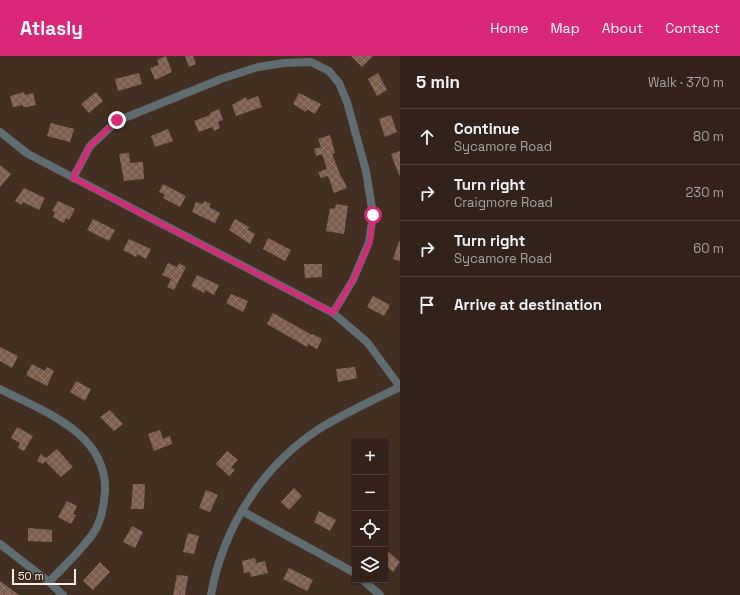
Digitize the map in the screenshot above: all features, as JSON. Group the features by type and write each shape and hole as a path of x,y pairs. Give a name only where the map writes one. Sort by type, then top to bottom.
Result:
{"street":[{"path":"73,178 90,146 117,120 221,79 258,67 284,63 311,62 329,71 339,83 347,102 366,171 373,215 370,242 353,280 333,313"},
{"path":"0,132 28,154 333,313 368,342 400,387 335,419 302,441 279,461 265,477 242,511 229,534 214,576 211,595"},
{"path":"0,389 67,424 80,433 91,446 99,460 104,477 104,502 101,518 95,530 87,541 49,582"},
{"path":"242,511 352,571"},
{"path":"0,544 49,582 63,595"},
{"path":"366,583 380,595"}],"building":[{"path":"166,56 172,72 155,80 150,68 159,65 157,60"},
{"path":"185,56 193,56 196,64 189,67"},
{"path":"351,56 373,56 362,67"},
{"path":"139,73 142,84 118,91 115,79"},
{"path":"378,73 387,90 377,96 368,79"},
{"path":"24,92 25,95 33,93 36,105 27,107 23,107 23,105 13,107 10,96"},
{"path":"96,92 103,101 89,113 81,104"},
{"path":"299,93 321,104 315,114 307,109 306,112 293,104"},
{"path":"258,96 262,107 236,116 232,105 246,97 247,100"},
{"path":"219,109 223,120 218,122 220,128 214,131 212,127 199,132 194,121 210,115 210,113"},
{"path":"391,115 397,132 385,137 379,119"},
{"path":"51,123 74,129 70,142 47,136"},
{"path":"168,129 173,141 155,147 151,136"},
{"path":"330,135 335,153 332,154 347,188 334,193 328,176 321,178 318,172 327,169 322,154 316,156 314,149 321,147 318,139"},
{"path":"400,151 400,175 399,175 391,154"},
{"path":"129,153 130,163 143,162 144,179 124,181 119,154"},
{"path":"0,165 11,174 0,187"},
{"path":"163,184 186,196 180,207 163,198 165,195 159,192"},
{"path":"24,188 45,198 39,210 23,202 22,205 15,201"},
{"path":"58,201 75,209 69,220 66,218 64,223 53,217 55,212 52,211"},
{"path":"204,201 211,204 209,207 220,213 215,223 192,212 196,202 203,204"},
{"path":"336,204 348,206 344,234 326,231 330,208 335,209"},
{"path":"93,219 115,230 109,241 87,230"},
{"path":"235,219 249,227 248,230 255,234 250,244 229,230"},
{"path":"268,238 291,250 285,261 263,249"},
{"path":"129,239 151,249 146,259 137,254 136,257 123,250"},
{"path":"400,241 400,261 393,259"},
{"path":"168,263 177,267 179,263 186,267 174,290 167,287 171,279 162,275"},
{"path":"304,264 322,264 322,277 305,278"},
{"path":"197,275 219,285 214,295 205,290 204,293 191,286"},
{"path":"231,294 248,301 243,312 226,303"},
{"path":"373,296 390,305 384,316 367,307"},
{"path":"273,313 322,339 317,349 308,344 307,347 267,324"},
{"path":"0,347 18,356 12,368 0,361"},
{"path":"32,364 45,371 47,367 54,371 47,386 26,375"},
{"path":"355,367 357,378 338,382 336,369"},
{"path":"76,381 91,389 85,401 70,392"},
{"path":"110,410 123,424 114,431 100,417"},
{"path":"17,427 33,436 24,451 18,448 20,443 11,438"},
{"path":"160,430 163,439 170,436 172,444 154,451 148,434"},
{"path":"57,449 73,467 61,477 45,461 43,464 37,461 41,454 46,458"},
{"path":"227,451 238,460 231,467 235,470 229,476 216,464"},
{"path":"133,484 145,484 144,509 131,509"},
{"path":"294,488 302,496 289,510 281,502"},
{"path":"206,490 218,495 210,512 199,508"},
{"path":"67,501 77,506 73,514 76,515 71,524 58,517"},
{"path":"319,511 336,520 330,531 314,522"},
{"path":"132,526 143,532 135,548 123,542"},
{"path":"28,528 52,530 52,542 28,541"},
{"path":"188,533 199,536 194,554 183,552"},
{"path":"388,552 400,562 393,572 388,568"},
{"path":"255,558 256,563 265,561 268,573 251,577 250,572 244,573 242,561"},
{"path":"100,562 110,572 93,590 83,581"},
{"path":"289,568 313,580 307,591 283,579"},
{"path":"177,575 188,576 185,595 173,595"},
{"path":"0,581 19,595 0,595"}],"route":[{"path":"117,120 90,146 73,178 333,313 353,280 370,242 373,215"}]}
